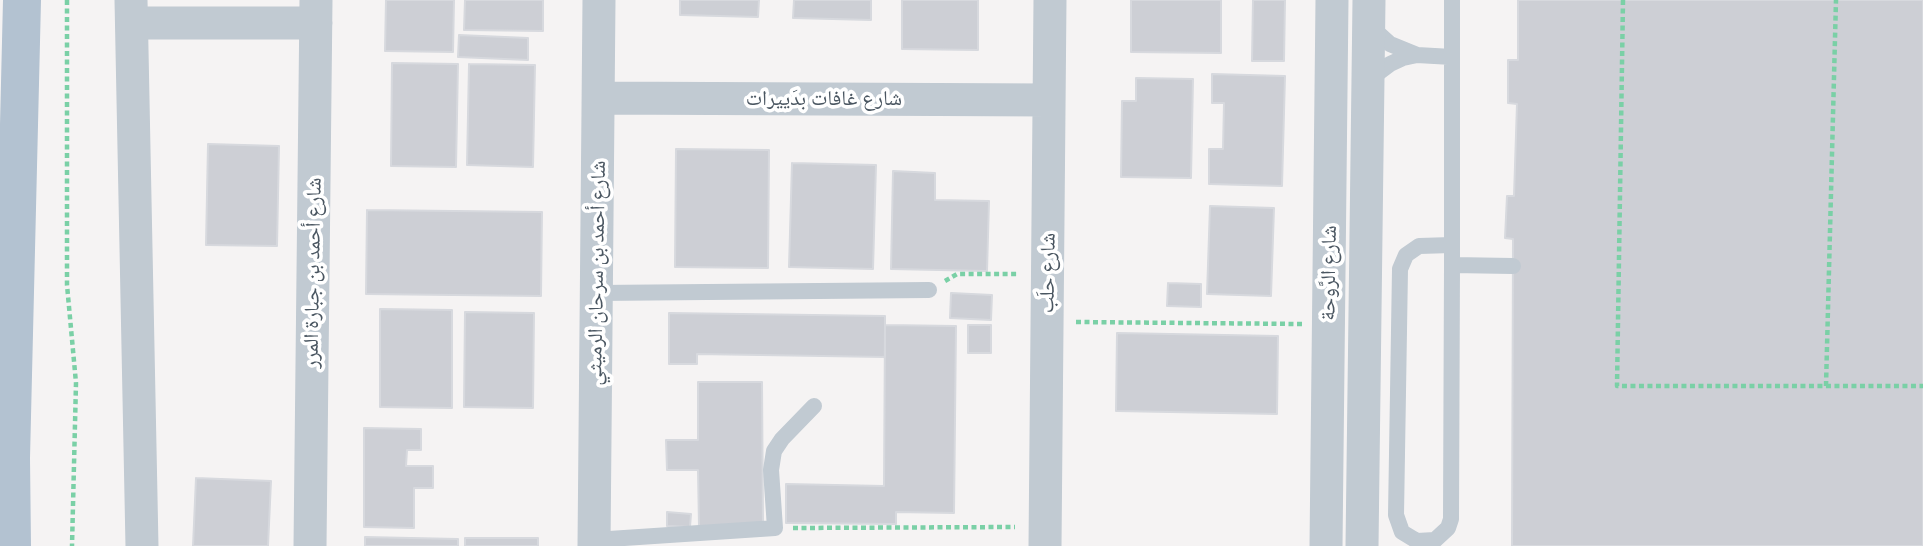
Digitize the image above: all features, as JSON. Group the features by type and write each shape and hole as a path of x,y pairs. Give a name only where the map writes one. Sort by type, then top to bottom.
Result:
{"main road":[{"path":"12,546 11,458 22,0"},
{"path":"0,408 11,458"}],"street":[{"name":"شارع أحمد بن سرحان الرميثي","path":"594,543 599,0"},
{"name":"شارع حلَب","path":"1045,537 1050,0"},
{"name":"شارع الرَّوحة","path":"1325,546 1332,0"},
{"path":"142,546 132,11 316,11"},
{"name":"شارع أحمد بن جبارة المرر","path":"310,546 318,63 316,11"},
{"name":"شارع الرَّوحة","path":"1362,546 1368,12"},
{"name":"شارع غافات بدَييرات","path":"599,98 1049,100"}],"lane":[{"path":"1452,0 1452,57 1452,245 1452,265 1451,519 1448,528 1435,540 1417,541 1402,532 1395,515 1400,269 1406,255 1419,246 1452,245"},
{"path":"1368,12 1390,44 1417,55 1452,57"},
{"path":"1368,81 1390,64 1417,55"},
{"path":"1452,265 1513,266"},
{"path":"597,293 929,290"},
{"path":"594,543 775,528 771,470 774,451 814,406"}],"path":[{"path":"67,0 66,285 76,383 72,546"},
{"path":"1623,0 1617,386 1923,386"},
{"path":"1826,386 1836,0"},
{"path":"929,290 957,274 1048,274"},
{"path":"1047,322 1311,324 1311,341 1328,341"},
{"path":"775,528 1045,537"}],"building":[{"path":"386,0 454,0 453,52 385,51"},
{"path":"465,0 543,0 543,31 464,30"},
{"path":"680,0 759,0 758,17 680,15"},
{"path":"794,0 871,0 871,20 793,18"},
{"path":"902,0 978,0 978,50 902,49"},
{"path":"1131,0 1221,0 1221,53 1131,52"},
{"path":"1253,0 1285,0 1284,61 1252,61"},
{"path":"1518,0 1923,0 1923,546 1512,546 1513,239 1505,238 1507,196 1514,196 1517,104 1508,103 1508,60 1518,60"},
{"path":"459,35 528,38 528,60 458,57"},
{"path":"392,63 458,64 456,167 391,166"},
{"path":"469,64 535,65 533,167 467,165"},
{"path":"1212,74 1285,76 1282,186 1209,184 1209,149 1223,149 1224,103 1212,103"},
{"path":"1136,78 1193,79 1191,178 1121,177 1122,101 1136,101"},
{"path":"208,144 279,146 277,246 206,245"},
{"path":"676,149 769,150 768,268 675,267"},
{"path":"792,163 876,165 873,269 789,267"},
{"path":"893,171 935,173 935,200 989,201 987,271 891,269"},
{"path":"1210,206 1274,208 1271,296 1207,294"},
{"path":"367,210 542,212 541,296 366,294"},
{"path":"1168,283 1201,284 1201,307 1167,306"},
{"path":"951,293 992,295 991,320 950,318"},
{"path":"380,309 452,310 452,408 380,407"},
{"path":"465,312 534,313 533,408 464,407"},
{"path":"669,313 885,316 885,357 697,354 697,364 669,364"},
{"path":"885,325 956,326 954,513 896,512 896,524 786,523 786,484 884,486"},
{"path":"968,325 991,325 991,353 968,353"},
{"path":"1117,333 1278,336 1277,414 1116,411"},
{"path":"698,382 762,382 763,527 699,527 698,470 667,470 666,440 698,440"},
{"path":"364,428 421,429 421,450 407,450 406,466 433,466 433,488 414,488 414,528 364,527"},
{"path":"196,478 271,481 268,546 193,546"},
{"path":"667,512 691,514 690,527 667,526"},
{"path":"365,537 458,539 458,546 365,546"},
{"path":"465,538 538,538 538,546 465,546"}]}
